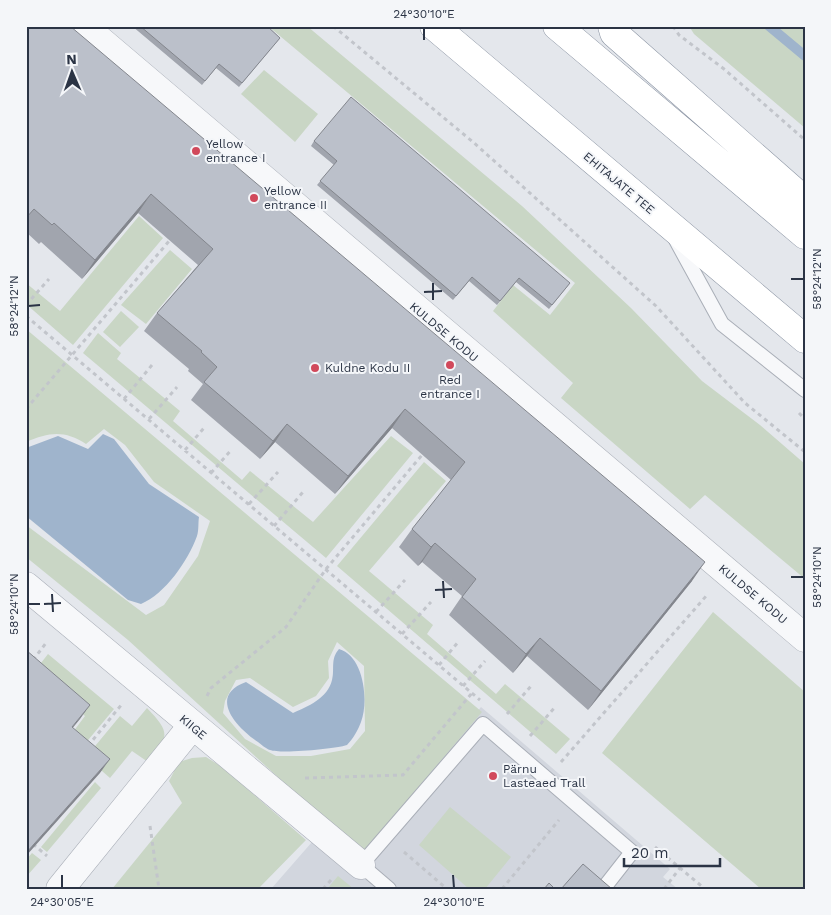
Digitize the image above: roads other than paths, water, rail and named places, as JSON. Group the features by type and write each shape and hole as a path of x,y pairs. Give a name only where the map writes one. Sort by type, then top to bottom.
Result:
{"highway":[{"name":"EHITAJATE TEE","path":"434,26 805,339"},
{"path":"557,26 805,235"},
{"path":"612,26 614,34 800,194"}],"street":[{"name":"KULDSE KODU","path":"83,26 805,638"},
{"name":"KIIGE","path":"26,586 192,726 362,865"},
{"path":"60,889 192,726"}],"lane":[{"path":"738,178 800,194"},
{"path":"666,222 722,324 805,390"},
{"path":"389,889 362,865 483,724 632,852 602,889"}],"water":[{"path":"103,434 114,439 149,484 199,517 197,536 182,566 159,593 141,604 128,600 26,516 26,448 58,436 88,449"},
{"path":"339,649 347,653 354,660 359,670 364,692 361,722 347,745 308,751 270,750 250,736 235,721 227,703 228,695 234,688 246,682 293,713 322,697 330,686 333,676 333,664"}],"waterway":[{"path":"769,26 805,56"}],"place":[{"name":"Yellow entrance I","path":"196,151"},
{"name":"Yellow entrance II","path":"254,198"},
{"name":"Red entrance I","path":"450,365"},
{"name":"Kuldne Kodu II","path":"315,368"},
{"name":"Pärnu Lasteaed Trall","path":"493,776"}]}
